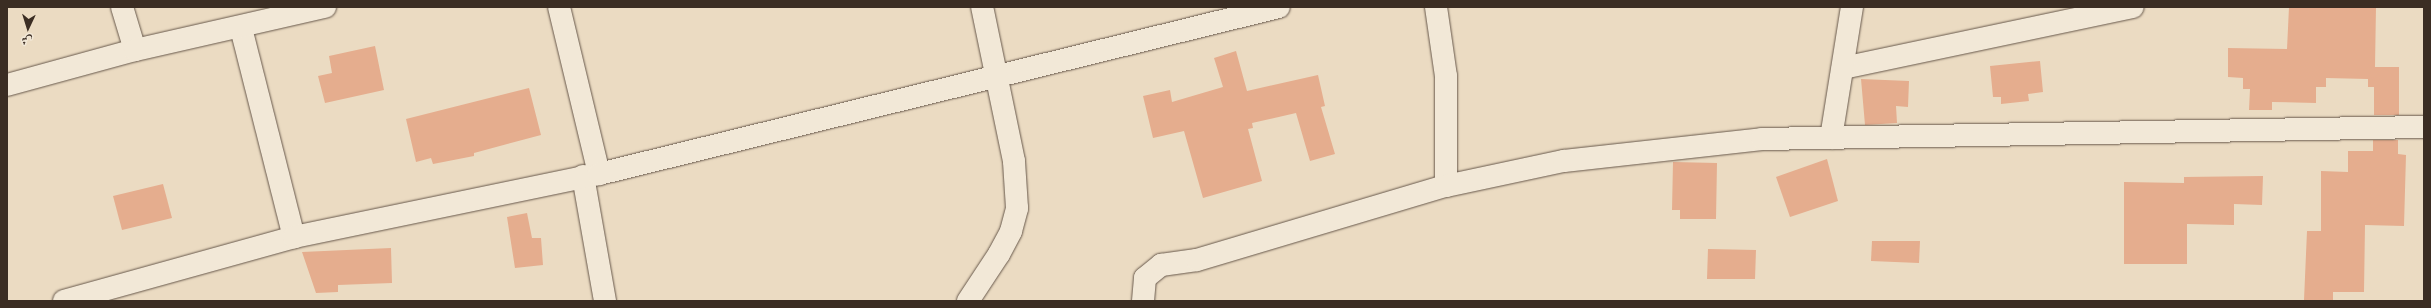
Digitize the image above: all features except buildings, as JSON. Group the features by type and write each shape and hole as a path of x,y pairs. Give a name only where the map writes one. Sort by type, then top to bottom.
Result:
{"street":[{"path":"122,7 135,50"},
{"path":"7,85 135,50 241,28 325,7"},
{"path":"559,7 591,175 605,301"},
{"path":"968,301 999,254 1011,231 1017,208 1014,161 982,7"},
{"path":"64,301 294,237 591,175 1279,7"},
{"path":"1436,7 1446,76 1446,186"},
{"path":"1831,138 1852,7"},
{"path":"1843,68 2133,7"},
{"path":"241,28 294,237"},
{"path":"1142,301 1145,278 1161,265 1197,260 1446,186 1564,161 1762,139 2424,127"}]}
